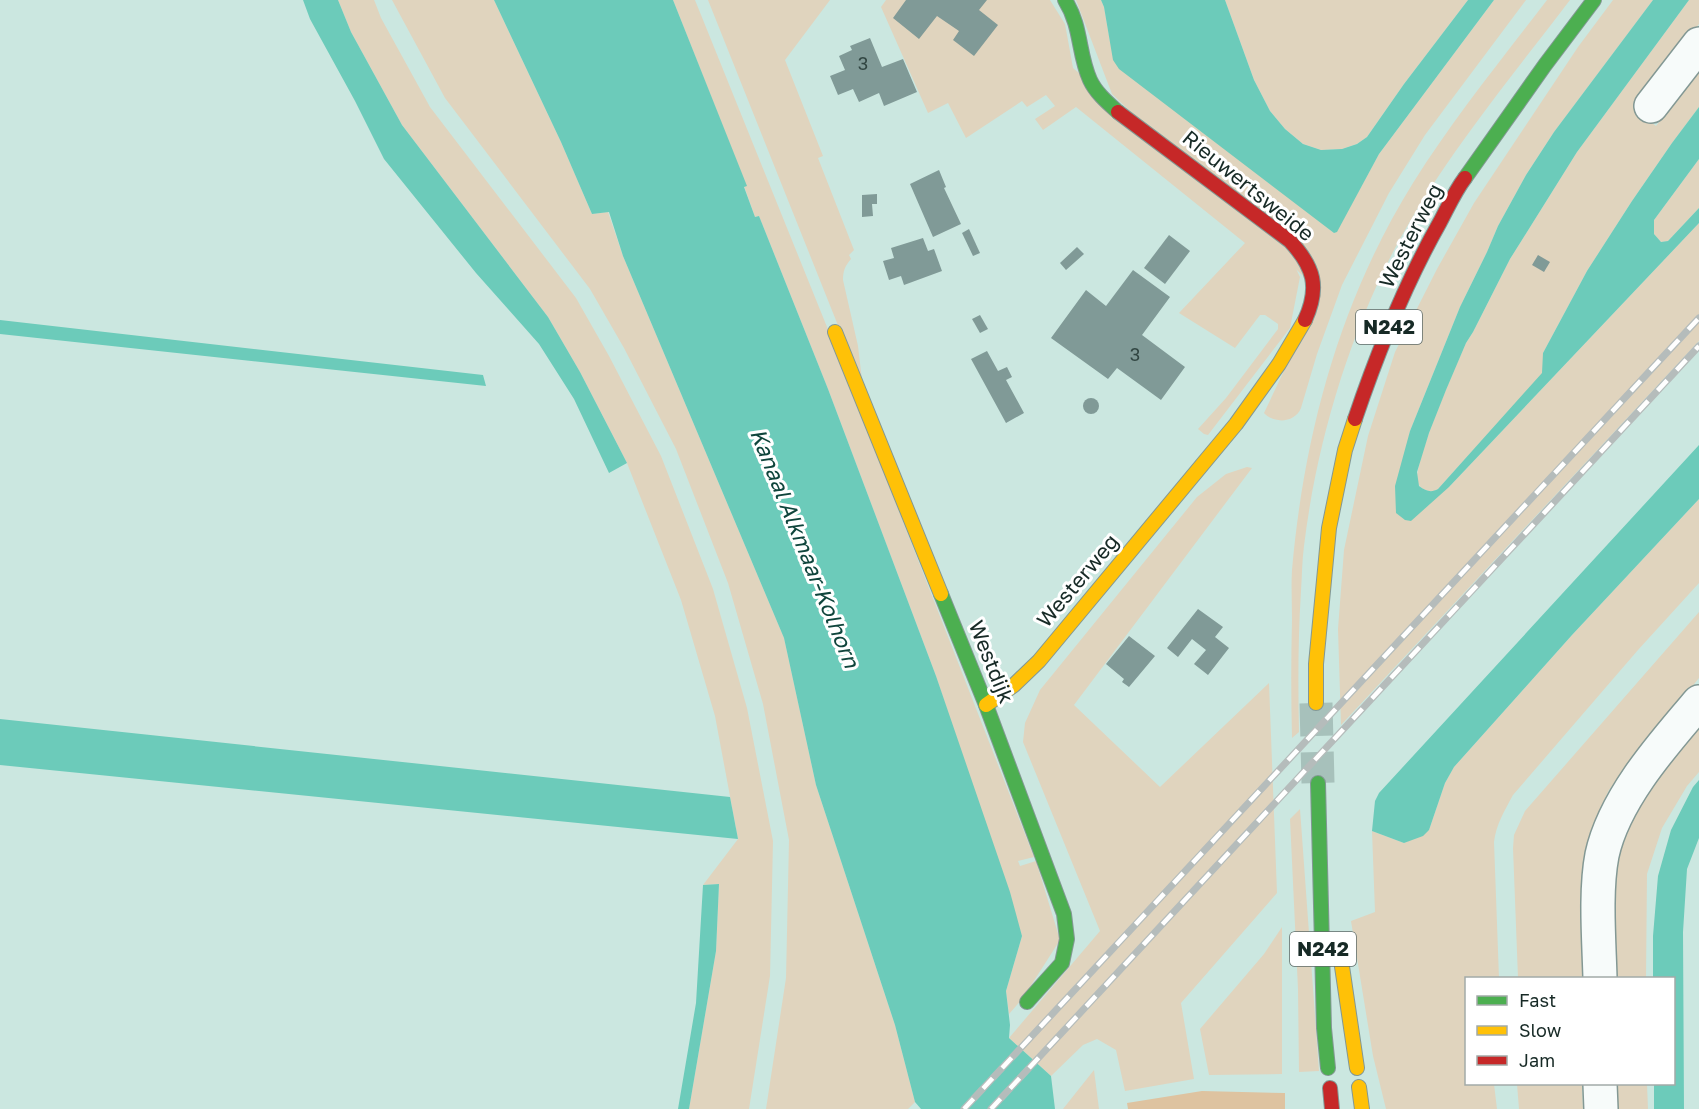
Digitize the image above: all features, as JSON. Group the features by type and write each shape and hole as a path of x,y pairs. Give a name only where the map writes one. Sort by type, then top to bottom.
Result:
{"street":[{"name":"Rieuwertsweide","path":"1065,0 1070,6 1090,80 1096,90 1111,106 1290,241 1311,268 1314,292 1309,312 1278,367 1240,420"},
{"name":"Westerweg","path":"1316,703 1317,643 1329,528 1345,450 1368,380 1390,324 1423,252 1462,182 1594,0"},
{"path":"1652,106 1699,44"},
{"name":"Westdijk","path":"835,332 986,705 1064,914 1067,939 1062,963 1027,1002"},
{"name":"Westerweg","path":"986,705 1014,685 1039,661 1240,420"},
{"path":"1600,977 1599,886 1602,855 1620,809 1651,760 1699,702"},
{"name":"N242","path":"1318,783 1324,1028 1328,1068"},
{"name":"N242","path":"1320,830 1335,918"},
{"name":"N242","path":"1338,940 1357,1068"},
{"path":"1600,1085 1601,1109"},
{"path":"1359,1087 1362,1109"},
{"path":"1330,1088 1332,1109"}],"shaded area":[{"path":"338,0 374,0 381,18 430,107 576,298 661,456 713,589 747,708 773,841 770,976 749,1109 689,1109 716,951 719,884 703,885 738,839 715,716 681,600 627,463 580,372 548,317 402,125 351,32"},
{"path":"392,0 494,0 592,214 608,212 623,256 784,638 816,785 895,1025 915,1102 908,1109 766,1109 786,978 789,840 763,704 728,583 676,449 624,348 590,289 445,98"},
{"path":"673,0 695,0 827,327 1034,857 1018,861 1020,866 1036,861 1060,940 1023,998 1009,1014 1006,991 1022,936 936,676 828,389 759,216 755,217 744,186 746,185"},
{"path":"708,0 830,0 785,60 823,156 818,158 854,250 849,255 851,259 843,274 843,280 858,346 863,388"},
{"path":"886,0 1050,0 1065,24 1073,68 1288,252 1300,277 1290,328 1208,435 1198,429 1226,398 1278,329 1278,324 1265,315 1260,315 1235,348 1179,313 1245,243 1076,107 1043,130 1035,119 1055,106 1046,95 1027,107 1022,101 966,138 948,103 928,113 881,7"},
{"path":"1076,0 1101,0 1110,42 1334,233 1379,154 1494,0 1526,0 1425,135 1389,193 1342,285 1317,354 1301,408 1294,417 1279,420 1268,417 1264,413 1321,293 1112,94"},
{"path":"1225,0 1468,0 1367,137 1357,144 1342,149 1321,150 1303,144 1285,129 1270,111 1254,80"},
{"path":"1547,0 1570,0 1476,123 1432,186 1376,286 1348,358 1325,433 1309,509 1303,552 1300,609 1299,732 1292,738 1292,576 1298,519 1316,419 1346,321 1387,228 1428,159"},
{"path":"1613,0 1653,0 1554,132 1526,175 1498,226 1460,307 1410,431 1396,513 1449,487 1699,223 1699,341 1341,725 1338,629 1344,550 1368,436 1395,352 1474,203 1578,47"},
{"path":"1689,0 1699,0 1699,24 1634,109 1656,126 1699,69 1699,107 1632,201 1587,271 1543,353 1543,373 1438,489 1433,492 1420,487 1418,473 1421,457 1436,415 1466,343 1510,259 1577,152"},
{"path":"1699,159 1699,208 1668,241 1661,242 1654,234 1654,220"},
{"path":"1247,467 1252,468 1074,705 1160,787 1269,683 1277,893 1181,1003 1194,1079 1125,1091 1116,1050 1097,1039 1083,1045 1051,1076 1009,1038 1100,931 1023,742 1025,723 1040,690 1197,497 1226,474"},
{"path":"1699,499 1699,583 1513,795 1497,829 1494,842 1499,977 1465,977 1465,1085 1494,1085 1497,1109 1386,1109 1373,1056 1351,921 1375,912 1372,831 1404,843 1429,830 1445,783 1454,767 1572,635"},
{"path":"1699,612 1699,678 1609,790 1591,832 1583,896 1582,977 1518,977 1513,848 1514,835 1525,811"},
{"path":"1699,725 1699,772 1687,786 1662,828 1647,874 1646,977 1614,977 1615,874 1618,849 1638,806"},
{"path":"1300,809 1319,1071 1299,1072 1298,989 1290,819"},
{"path":"1282,927 1282,1074 1209,1075 1200,1029 1264,954"},
{"path":"1094,1070 1099,1109 1063,1109"},
{"path":"1517,1085 1582,1085 1583,1109 1519,1109"},
{"path":"1613,1085 1647,1085 1648,1109 1614,1109"},
{"path":"1202,1091 1285,1093 1285,1109 1128,1109 1127,1103"}],"water":[{"path":"303,0 338,0 351,32 402,125 548,317 580,372 627,463 609,473 574,399 539,344 476,273 384,159 310,19"},
{"name":"Kanaal Alkmaar-Kolhorn","path":"494,0 673,0 747,186 744,187 755,217 759,216 828,389 936,676 1010,892 1022,936 1006,991 1010,1025 1009,1038 1051,1076 1055,1109 921,1109 915,1102 895,1025 816,785 784,638 623,256 609,212 592,214"},
{"path":"1101,0 1225,0 1254,80 1270,111 1285,129 1303,144 1321,150 1342,149 1357,144 1367,137 1468,0 1494,0 1379,154 1337,232 1334,233 1119,69 1113,60"},
{"path":"1653,0 1689,0 1577,152 1510,259 1466,343 1446,390 1417,472 1419,486 1428,491 1438,489 1542,373 1543,353 1587,271 1632,201 1699,107 1699,159 1654,220 1654,234 1661,242 1668,241 1699,208 1699,223 1449,487 1411,521 1405,520 1396,513 1395,486 1410,431 1460,307 1498,226 1526,175 1554,132"},
{"path":"0,320 483,375 486,386 0,334"},
{"path":"1699,445 1699,499 1572,635 1454,767 1445,783 1429,830 1423,836 1404,843 1372,831 1375,801 1379,793"},
{"path":"0,719 730,797 738,839 0,765"},
{"path":"1699,780 1699,838 1687,869 1683,932 1684,1109 1654,1109 1654,1085 1675,1085 1675,977 1653,977 1653,936 1658,876 1671,830 1693,787"},
{"path":"719,884 716,951 689,1109 678,1109 696,1003 703,885"}],"building":[{"path":"906,0 987,0 979,10 998,25 974,56 953,40 959,31 937,16 919,39 893,18"},
{"path":"870,38 882,67 903,59 917,92 884,106 879,93 859,102 853,89 838,95 830,76 845,70 839,56 852,50 850,46"},
{"path":"939,170 946,187 944,188 961,224 933,237 910,184"},
{"path":"877,194 877,204 872,204 873,216 862,217 862,195"},
{"path":"969,229 980,253 973,256 962,233"},
{"path":"1169,235 1190,251 1165,284 1144,268"},
{"path":"923,238 928,251 934,249 942,271 904,285 901,276 889,280 883,261 894,258 891,248"},
{"path":"1077,247 1084,254 1066,270 1060,263"},
{"path":"1538,255 1550,262 1544,272 1532,265"},
{"path":"1133,270 1170,297 1142,335 1185,367 1161,400 1117,368 1108,379 1051,338 1086,290 1106,306"},
{"path":"980,315 988,329 980,333 972,319"},
{"path":"987,351 998,371 1007,367 1012,377 1006,380 1024,413 1006,423 971,359"},
{"path":"1091,398 1099,406 1091,414 1083,406"},
{"path":"1198,609 1223,627 1215,637 1229,648 1208,675 1194,664 1206,650 1192,639 1178,657 1167,648"},
{"path":"1129,636 1155,656 1129,687 1122,682 1124,679 1106,664"}],"tunnel":[{"path":"1316,703 1318,783"}],"railway":[{"path":"964,1109 1699,318"},
{"path":"991,1109 1699,346"}],"traffic: fast":[{"path":"1065,0 1074,20 1090,80 1118,112"},
{"path":"1465,178 1594,0"},
{"path":"941,594 986,705 1064,914 1067,939 1062,963 1027,1002"},
{"path":"1318,783 1324,1028 1328,1068"}],"traffic: slow":[{"path":"986,705 1014,685 1039,661 1236,424 1279,364 1305,320"},
{"path":"835,332 941,594"},
{"path":"1316,703 1316,664 1329,528 1345,450 1355,419"},
{"path":"1340,953 1357,1068"},
{"path":"1359,1087 1362,1109"}],"traffic: jam":[{"path":"1118,112 1290,241 1305,260 1312,278 1312,297 1305,320"},
{"path":"1355,419 1373,368 1404,294 1427,245 1465,178"},
{"path":"1330,1088 1332,1109"}]}
